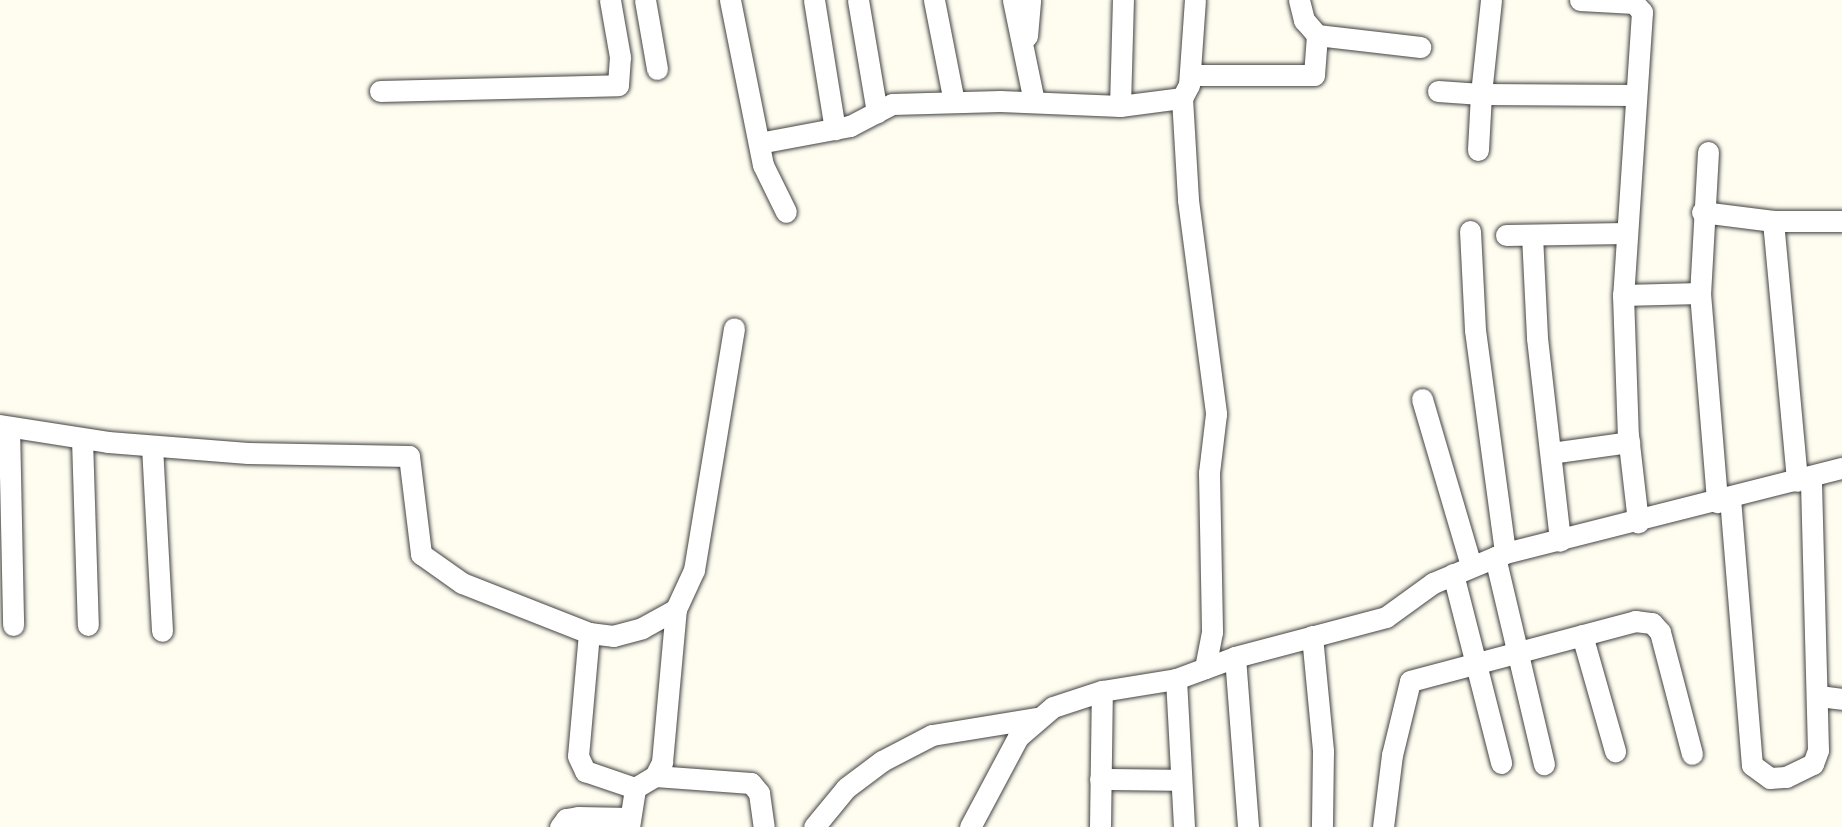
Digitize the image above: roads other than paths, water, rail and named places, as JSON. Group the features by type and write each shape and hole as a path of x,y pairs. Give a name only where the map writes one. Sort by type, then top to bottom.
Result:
{"street":[{"path":"380,91 618,86 620,57 610,0"},
{"path":"645,0 657,69"},
{"path":"730,0 763,165 786,212"},
{"path":"814,0 835,129"},
{"path":"858,0 877,112"},
{"path":"934,0 954,102"},
{"path":"1013,0 1034,101"},
{"path":"1025,60 1030,0"},
{"path":"1120,106 1123,0"},
{"path":"1195,0 1190,75 1182,98 1188,200 1216,414 1209,473 1212,632 1204,668"},
{"path":"1299,0 1304,20 1317,35 1420,47"},
{"path":"1478,150 1481,94 1491,0"},
{"path":"1580,0 1640,6 1623,295 1629,442 1638,522"},
{"path":"1190,75 1314,75 1317,35"},
{"path":"1438,91 1481,94 1635,95"},
{"path":"759,143 835,129 892,104 1034,101 1120,106 1182,98"},
{"path":"1708,152 1702,212 1700,292 1752,765 1758,773 1786,777 1813,764 1818,750 1819,696 1804,479 1773,221"},
{"path":"1702,212 1773,221 1842,221"},
{"path":"1470,231 1475,330 1500,555 1515,653 1545,764"},
{"path":"1506,235 1625,233"},
{"path":"1533,235 1537,338 1560,541"},
{"path":"1623,295 1700,292"},
{"path":"589,633 578,756 585,771 635,788 655,776 662,762 676,609 694,570 734,328"},
{"path":"1422,399 1462,569 1473,662 1501,763"},
{"path":"13,625 5,426 82,439 152,446 248,453 409,456 421,554 462,583 589,633 613,636 642,628 676,609"},
{"path":"82,439 88,625"},
{"path":"1551,453 1629,442"},
{"path":"152,446 162,631"},
{"path":"813,827 846,788 882,761 932,735 1036,718 1102,691 1176,679 1235,657 1386,617 1462,569 1500,555 1638,522 1842,468"},
{"path":"1383,827 1406,686 1416,678 1635,621 1652,623 1660,632 1692,754"},
{"path":"1582,635 1615,751"},
{"path":"1312,636 1323,751 1323,827"},
{"path":"1235,657 1248,827"},
{"path":"1176,679 1184,827"},
{"path":"1100,827 1102,691"},
{"path":"1819,696 1842,699"},
{"path":"970,827 1018,737 1036,718"},
{"path":"655,776 751,783 759,793 764,827"},
{"path":"1100,779 1181,780"},
{"path":"560,827 566,819 578,817 630,822 635,788"}]}
